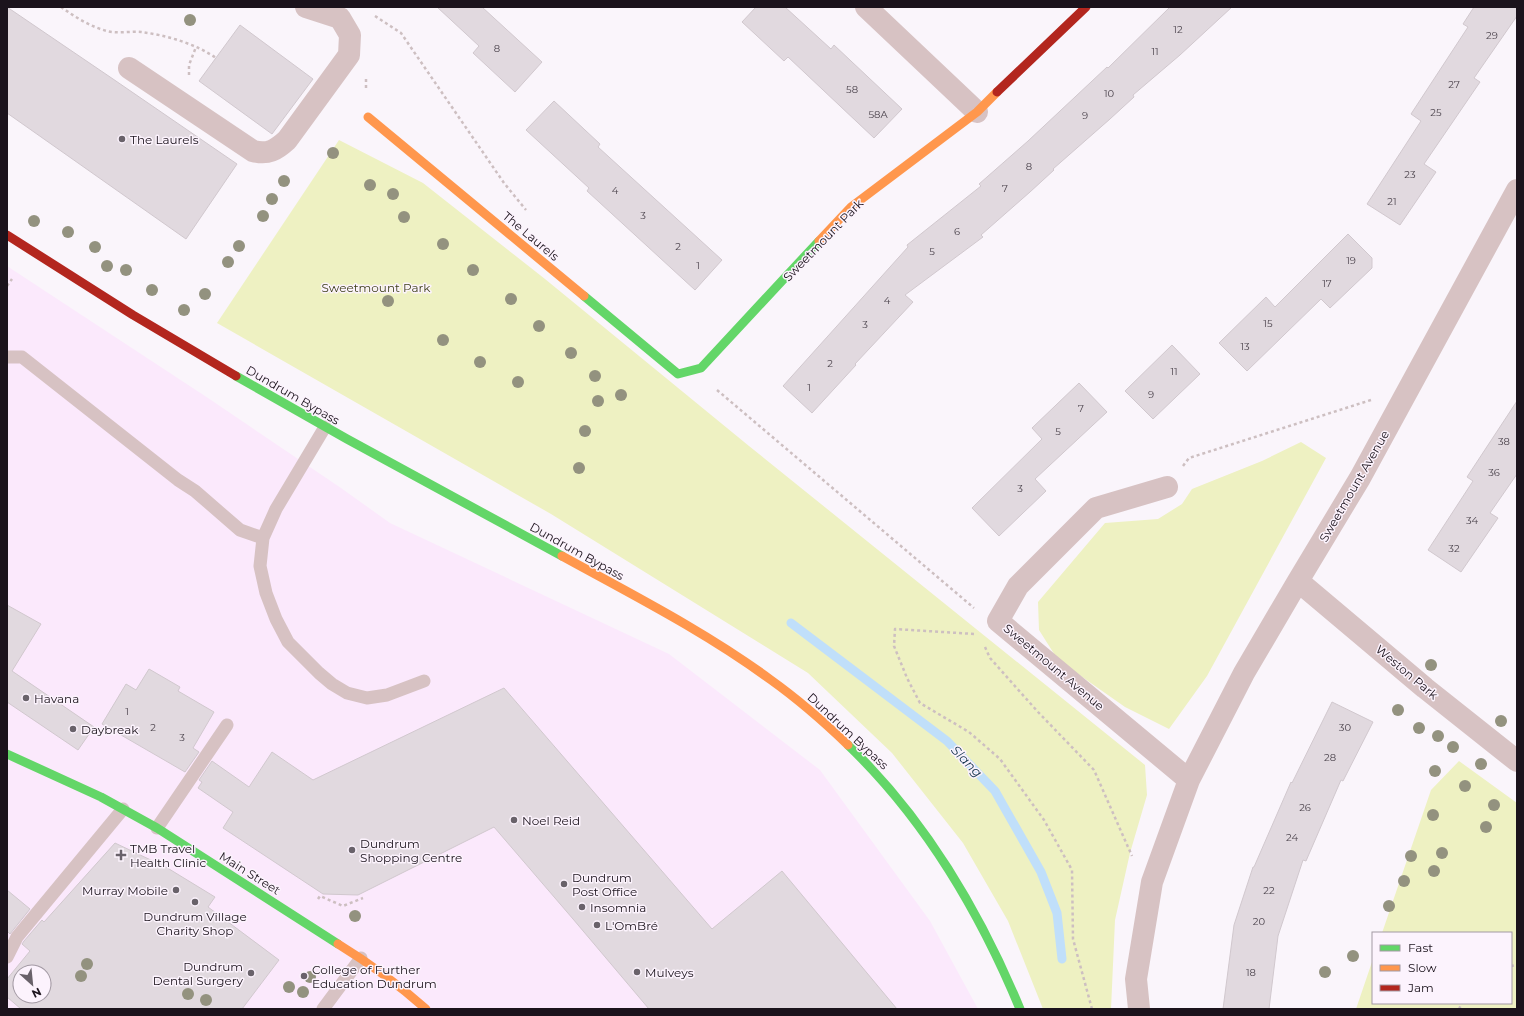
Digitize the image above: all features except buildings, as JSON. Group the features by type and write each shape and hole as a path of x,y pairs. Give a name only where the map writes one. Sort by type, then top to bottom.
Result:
{"street":[{"path":"130,68 253,151 262,153 279,147 287,140 349,55 350,35 340,18 306,7"},
{"path":"866,7 977,112"},
{"name":"Sweetmount Park","path":"678,374 701,368 851,207 977,112 1086,7"},
{"name":"The Laurels","path":"368,117 678,374"},
{"name":"Sweetmount Avenue","path":"1138,1009 1136,979 1152,882 1190,780 1244,673 1360,478 1517,190"},
{"name":"Dundrum Bypass","path":"7,235 150,326 325,427 653,606 716,642 756,668 816,715 873,770 898,797 923,829 964,892 981,922 1004,969 1020,1009"},
{"name":"Sweetmount Avenue","path":"1167,487 1096,508 1018,586 990,618 1190,780"},
{"name":"Weston Park","path":"1298,581 1425,688 1517,761"},
{"name":"Main Street","path":"7,754 46,771 123,809 157,828 361,958 426,1009"}],"lane":[{"path":"7,357 22,357 178,480 195,491 240,530 263,538"},
{"path":"325,427 276,509 263,538 260,566 266,593 288,642 319,673 332,684 347,693 367,698 387,695 424,681"},
{"path":"157,828 227,725"},
{"path":"7,957 17,937 123,809"},
{"path":"323,1009 361,958"}],"path":[{"path":"61,7 98,28 110,32 141,32 185,42 216,58"},
{"path":"375,16 401,32 504,183 528,213"},
{"path":"7,286 12,279"},
{"path":"678,374 718,390 990,618 979,635 895,629 894,646 907,678 920,703 968,732 1000,759 1044,820 1072,870 1073,939 1092,1009"},
{"path":"1167,487 1189,458 1410,387"},
{"path":"982,640 990,658 1038,712 1094,770 1130,853 1152,882"}],"shaded area":[{"path":"7,266 208,398 390,523 669,654 820,770 930,921 978,1009 7,1009"}],"green space":[{"name":"Sweetmount Park","path":"339,140 423,183 545,279 749,446 1145,765 1147,795 1130,853 1115,920 1111,1009 1043,1009 1008,921 963,843 892,753 808,673 551,514 217,323"},
{"path":"1301,442 1326,458 1207,676 1169,729 1125,707 1058,660 1039,630 1038,602 1105,523 1158,519 1182,504 1192,489 1262,461"},
{"path":"1459,761 1517,803 1517,1009 1356,1009 1372,962 1372,1004 1512,1004 1512,932 1382,932 1431,790"}],"waterway":[{"name":"Slang","path":"791,623 947,741 995,791 1041,872 1057,913 1062,959"}],"traffic: fast":[{"path":"584,296 678,374 701,368 819,241"},
{"path":"236,376 347,439 562,556"},
{"path":"848,745 902,804 948,868 987,936 1020,1009"},
{"path":"7,754 101,797 157,828 338,944"}],"traffic: slow":[{"path":"819,241 851,207 977,112 997,92"},
{"path":"368,117 584,296"},
{"path":"562,556 669,615 746,662 801,703 848,745"},
{"path":"338,944 384,975 426,1009"}],"traffic: jam":[{"path":"997,92 1086,7"},
{"path":"7,235 133,315 236,376"}],"place":[{"name":"The Laurels","path":"122,139"},
{"name":"Havana","path":"26,698"},
{"name":"Daybreak","path":"73,729"},
{"name":"Noel Reid","path":"514,820"},
{"name":"Dundrum Shopping Centre","path":"352,850"},
{"name":"TMB Travel Health Clinic","path":"121,855"},
{"name":"Dundrum Post Office","path":"564,884"},
{"name":"Murray Mobile","path":"176,890"},
{"name":"Dundrum Village Charity Shop","path":"195,902"},
{"name":"Insomnia","path":"582,907"},
{"name":"L'OmBré","path":"597,925"},
{"name":"Mulveys","path":"637,972"},
{"name":"Dundrum Dental Surgery","path":"251,973"},
{"name":"College of Further Education Dundrum","path":"304,976"}]}
